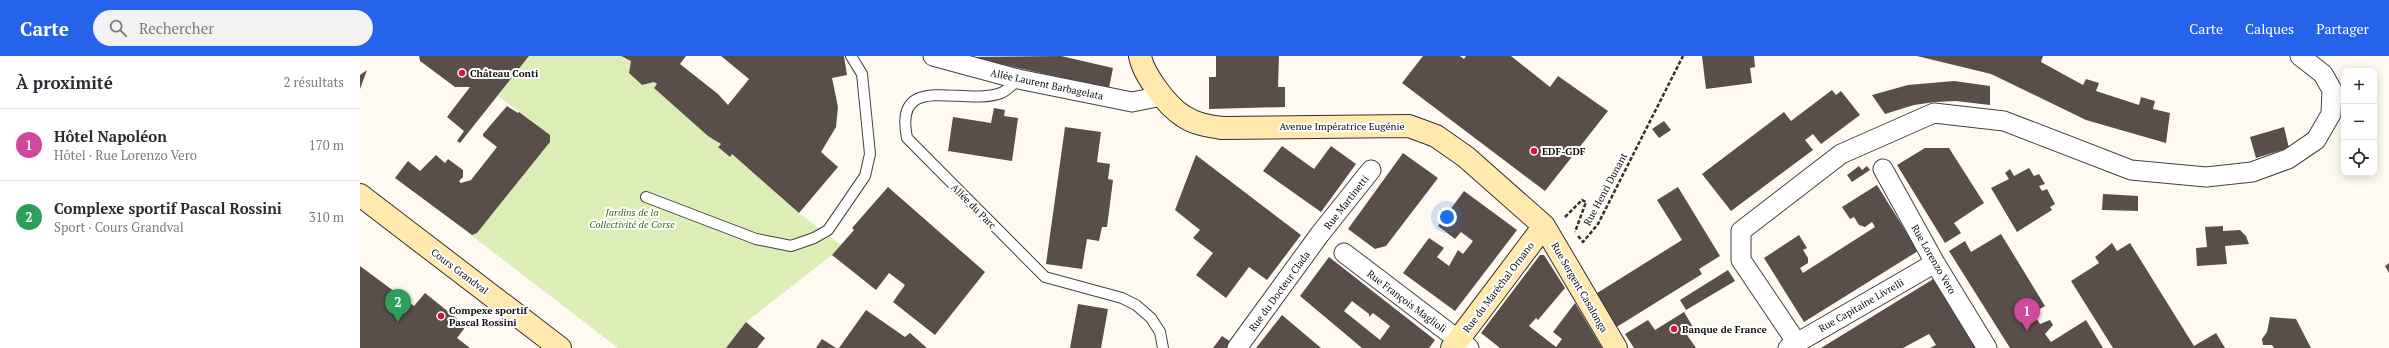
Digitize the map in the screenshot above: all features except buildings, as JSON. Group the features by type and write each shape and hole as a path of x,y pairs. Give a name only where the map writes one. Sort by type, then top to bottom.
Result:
{"main road":[{"name":"Avenue Impératrice Eugénie","path":"1140,56 1141,66 1162,96 1182,116 1202,125 1222,128 1409,126 1436,136 1466,157 1544,226"},
{"name":"Cours Grandval","path":"360,194 560,348"},
{"name":"Rue du Maréchal Ornano","path":"1460,345 1544,226"},
{"name":"Rue Sergent Casalonga","path":"1544,226 1616,348"}],"street":[{"name":"Allée Laurent Barbagelata","path":"933,56 1018,79 1132,102 1162,96"},
{"path":"1792,345 1741,260 1742,231 1840,154 1934,113 2004,121 2131,170 2206,177 2252,172 2288,159 2316,140 2331,114 2332,90 2323,74 2300,56"},
{"name":"Rue Lorenzo Vero","path":"1883,169 1935,263 1987,348"},
{"name":"Rue Martinetti","path":"1320,234 1372,170"},
{"name":"Rue du Docteur Clada","path":"1237,348 1320,234"},
{"name":"Rue François Maglioli","path":"1344,254 1460,345"},
{"name":"Rue Capitaine Livrelli","path":"1792,345 1935,263"}],"lane":[{"path":"646,197 756,239 791,246 814,238 828,230 865,176 870,154 862,74 851,56"},
{"name":"Allée du Parc","path":"1018,79 1002,93 984,97 920,96 909,104 903,120 907,138 1045,277 1122,298 1136,305 1151,318 1160,332 1163,348"}],"path":[{"name":"Rue Henri Dunant","path":"1544,226 1561,220 1582,200 1586,202 1574,231 1583,242 1598,224 1683,56"}],"green space":[{"name":"Jardins de la Collectivité de Corse","path":"529,56 621,56 626,60 627,58 631,61 629,73 642,85 654,82 657,84 654,88 721,144 718,147 729,157 732,154 799,213 841,245 832,255 746,322 726,348 618,348 471,235 477,233 550,142 550,135 498,96"}],"place":[{"name":"Château Conti","path":"462,73"},
{"name":"EDF-GDF","path":"1534,151"},
{"name":"Compexe sportif Pascal Rossini","path":"441,316"},
{"name":"Complexe sportif Pascal Rossini","path":"398,322"},
{"name":"Banque de France","path":"1674,329"},
{"name":"Hôtel Napoléon","path":"2027,331"}]}
